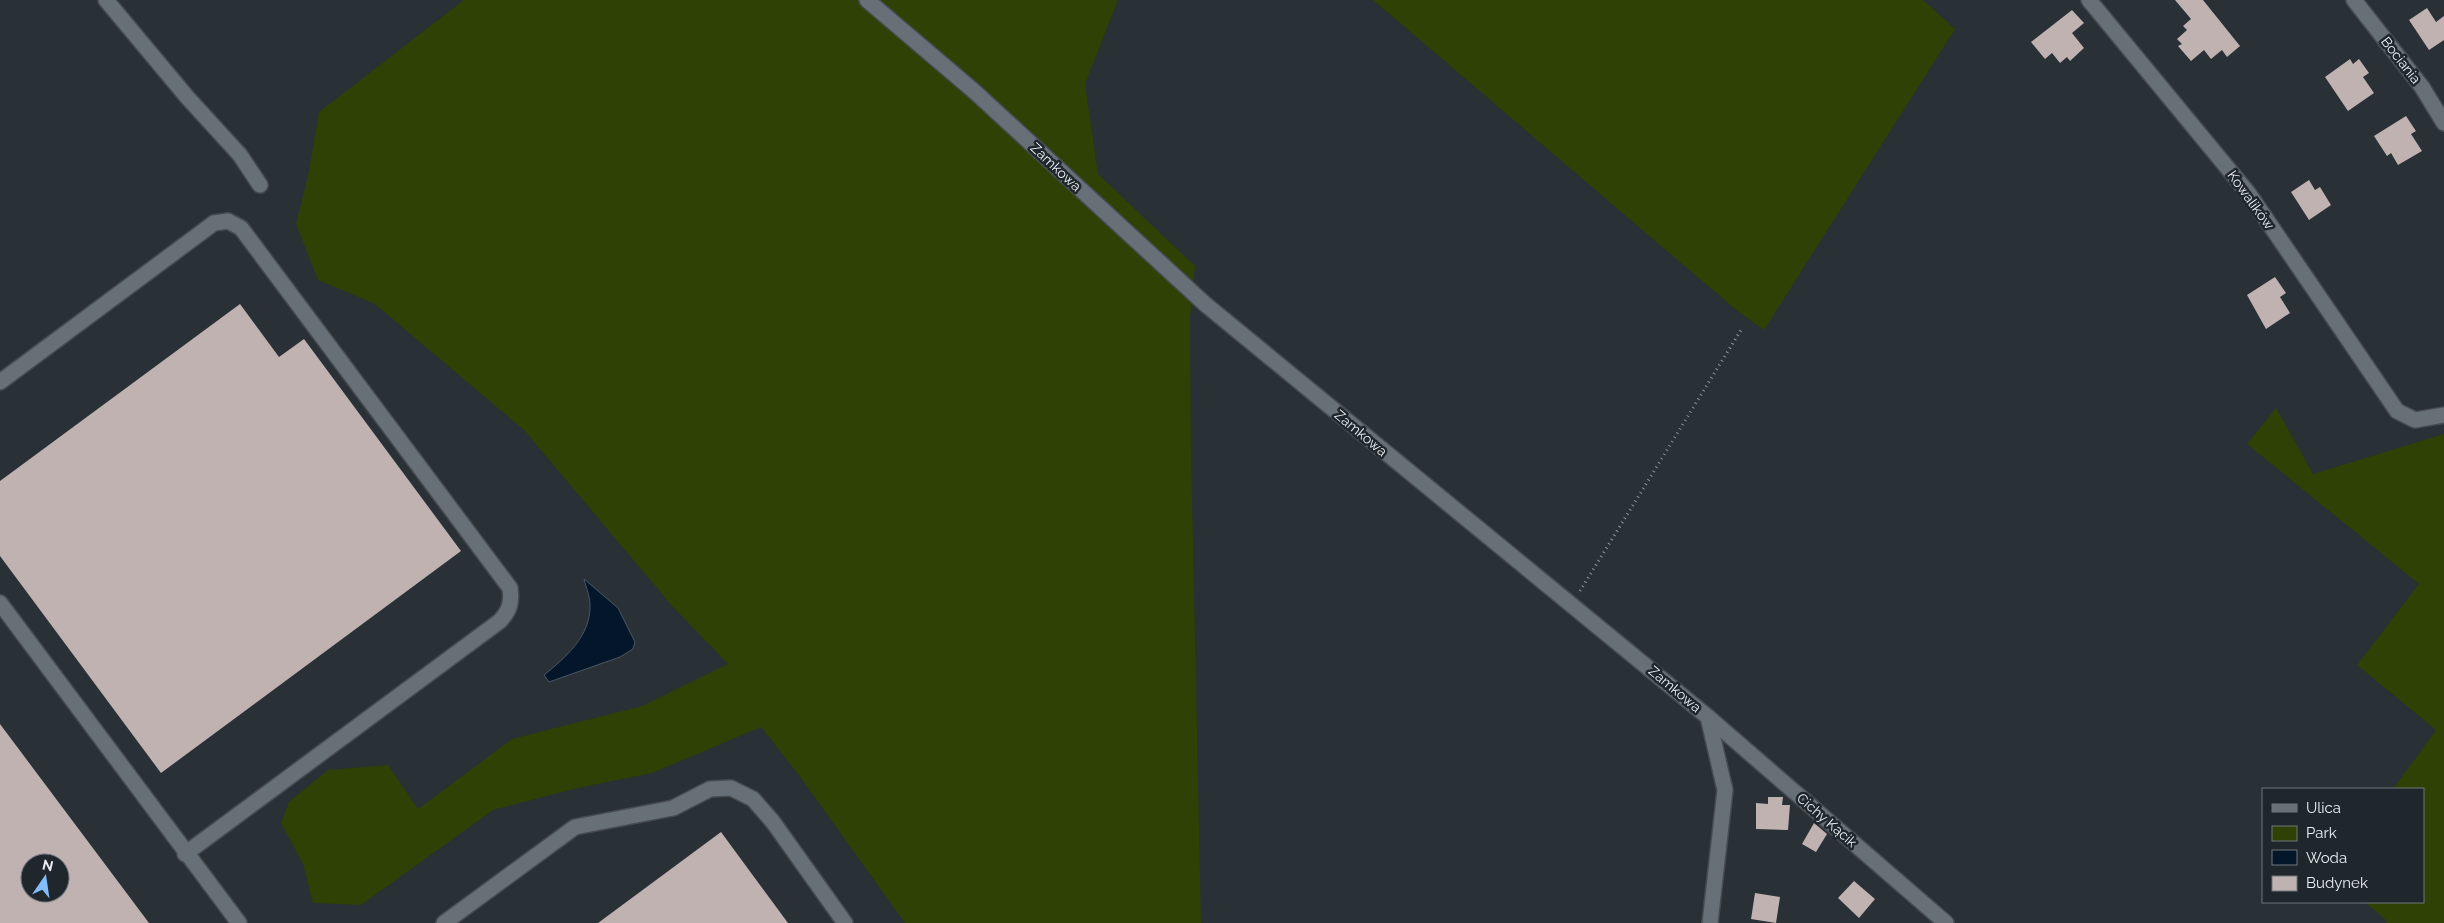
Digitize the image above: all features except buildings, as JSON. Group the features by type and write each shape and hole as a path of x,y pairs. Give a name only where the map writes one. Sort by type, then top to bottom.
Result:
{"street":[{"path":"106,0 187,97 240,155 260,185"},
{"name":"Zamkowa","path":"866,0 975,92 1205,304 1708,717 1725,790 1710,923"},
{"name":"Kowalików","path":"2090,0 2249,194 2397,411 2415,420 2444,415"},
{"name":"Bociania","path":"2354,0 2422,87 2444,123"},
{"path":"0,382 214,223 228,221 241,228 510,588 512,600 508,612 500,621 185,854"},
{"path":"0,603 185,854 239,923"},
{"name":"Cichy Kącik","path":"1708,717 1946,923"},
{"path":"444,923 575,827 673,808 710,789 731,788 753,799 773,822 845,923"}],"path":[{"path":"1572,604 1740,330"}],"green space":[{"path":"464,0 1118,0 1085,84 1098,174 1195,266 1190,318 1191,451 1201,923 905,923 798,774 761,727 652,773 578,788 493,810 361,905 313,903 303,864 281,823 289,802 328,770 388,765 418,809 512,739 642,706 728,664 672,606 524,430 375,304 318,280 296,224 308,176 319,112"},
{"path":"1373,0 1923,0 1955,29 1764,330 1735,309"},
{"path":"2276,408 2313,474 2444,434 2444,923 2386,923 2387,921 2366,903 2424,903 2424,788 2394,788 2436,730 2357,665 2419,584 2247,444"}],"water":[{"path":"584,579 618,608 635,642 633,649 620,657 549,682 544,675 568,654 586,627 590,605"}]}
